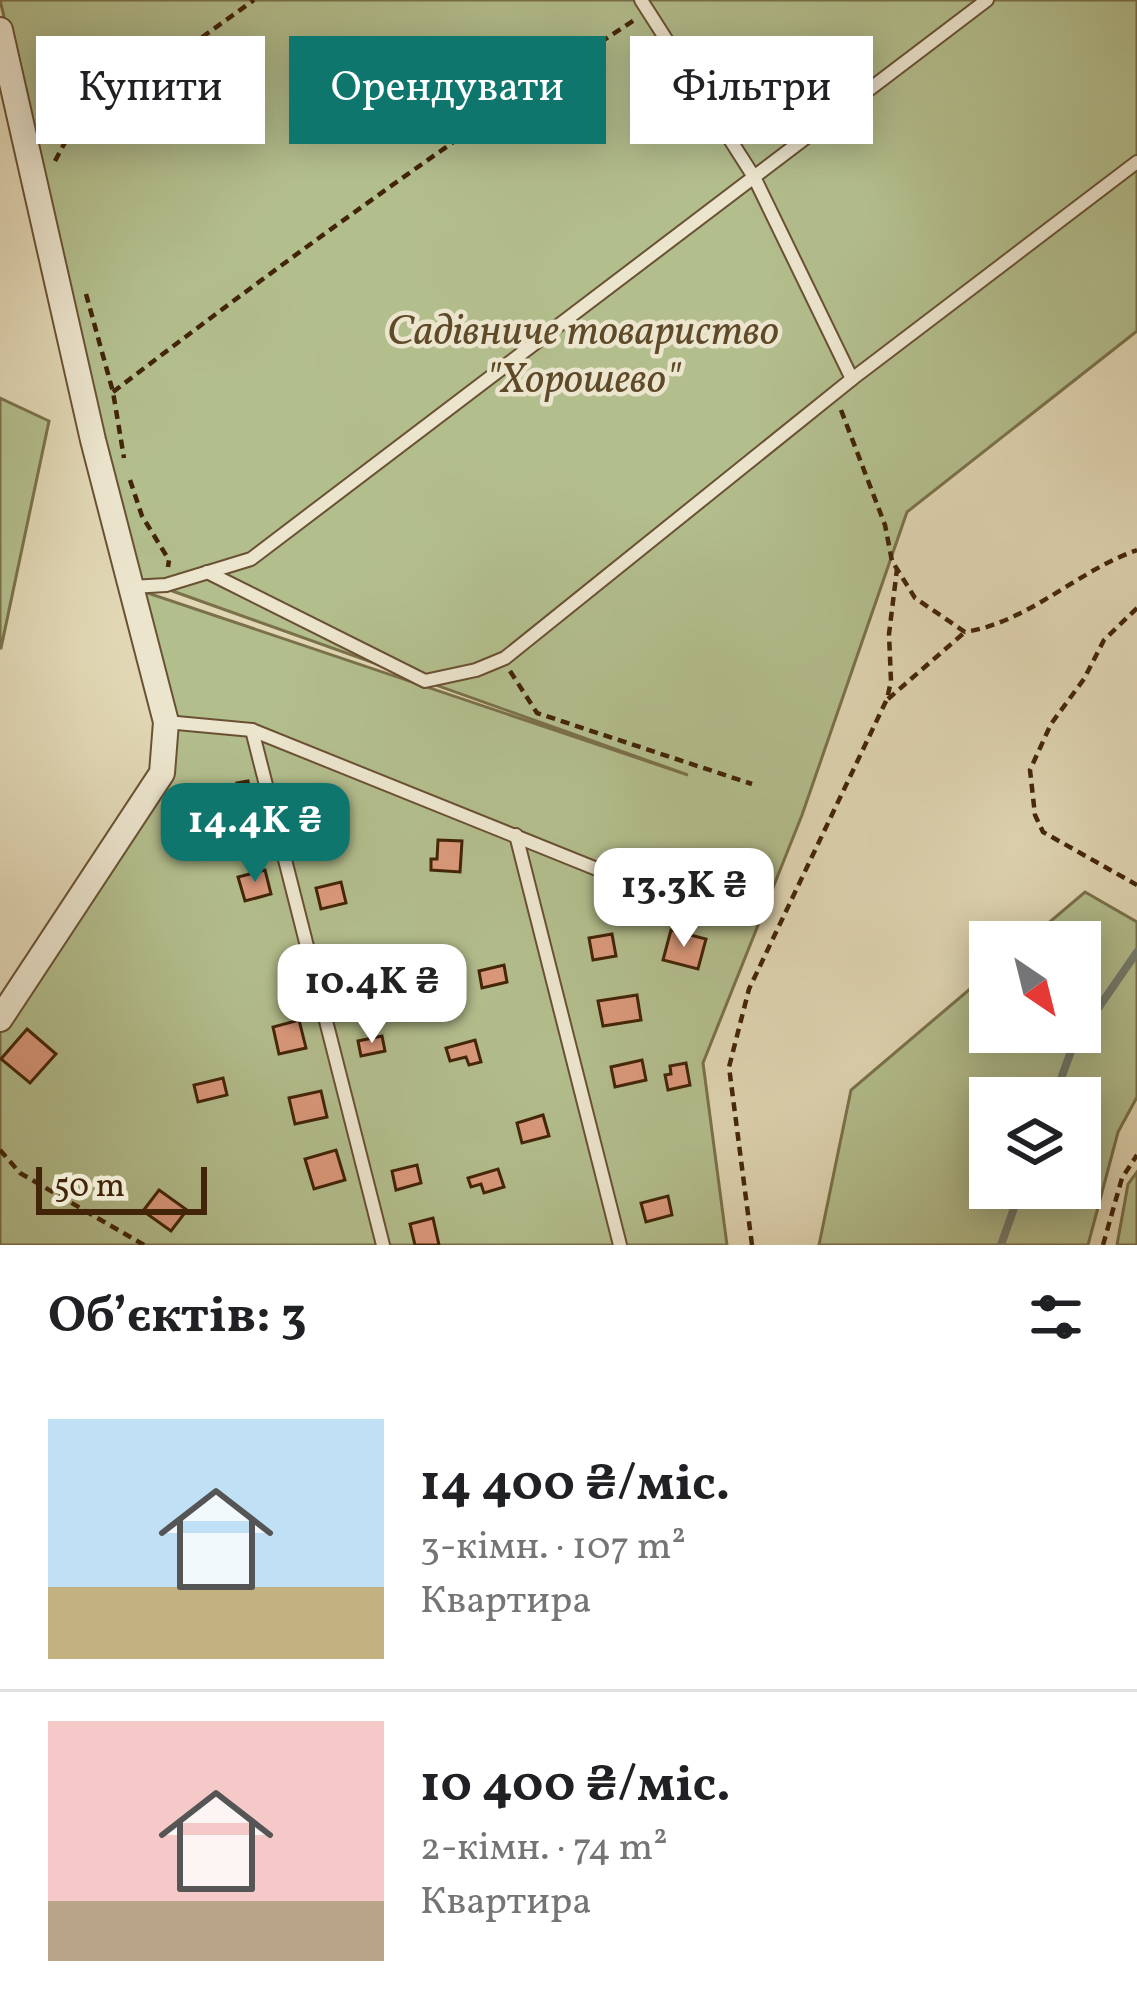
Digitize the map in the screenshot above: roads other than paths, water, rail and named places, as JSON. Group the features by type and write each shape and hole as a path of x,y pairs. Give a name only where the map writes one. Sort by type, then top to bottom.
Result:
{"street":[{"path":"0,30 166,722 162,772 0,1019"}],"lane":[{"path":"130,587 166,585 251,559 988,0"},
{"path":"644,6 754,177 852,379"},
{"path":"207,572 425,681 505,658 852,379 1137,162"},
{"path":"166,722 252,730 711,915"},
{"path":"252,730 383,1245"},
{"path":"516,835 620,1245"}],"waterway":[{"path":"1062,1077 1074,1043 1137,952"},
{"path":"1001,1245 1014,1209"}],"park label":[{"name":"Садівниче товариство \"Хорошево\"","path":"583,357"}]}
